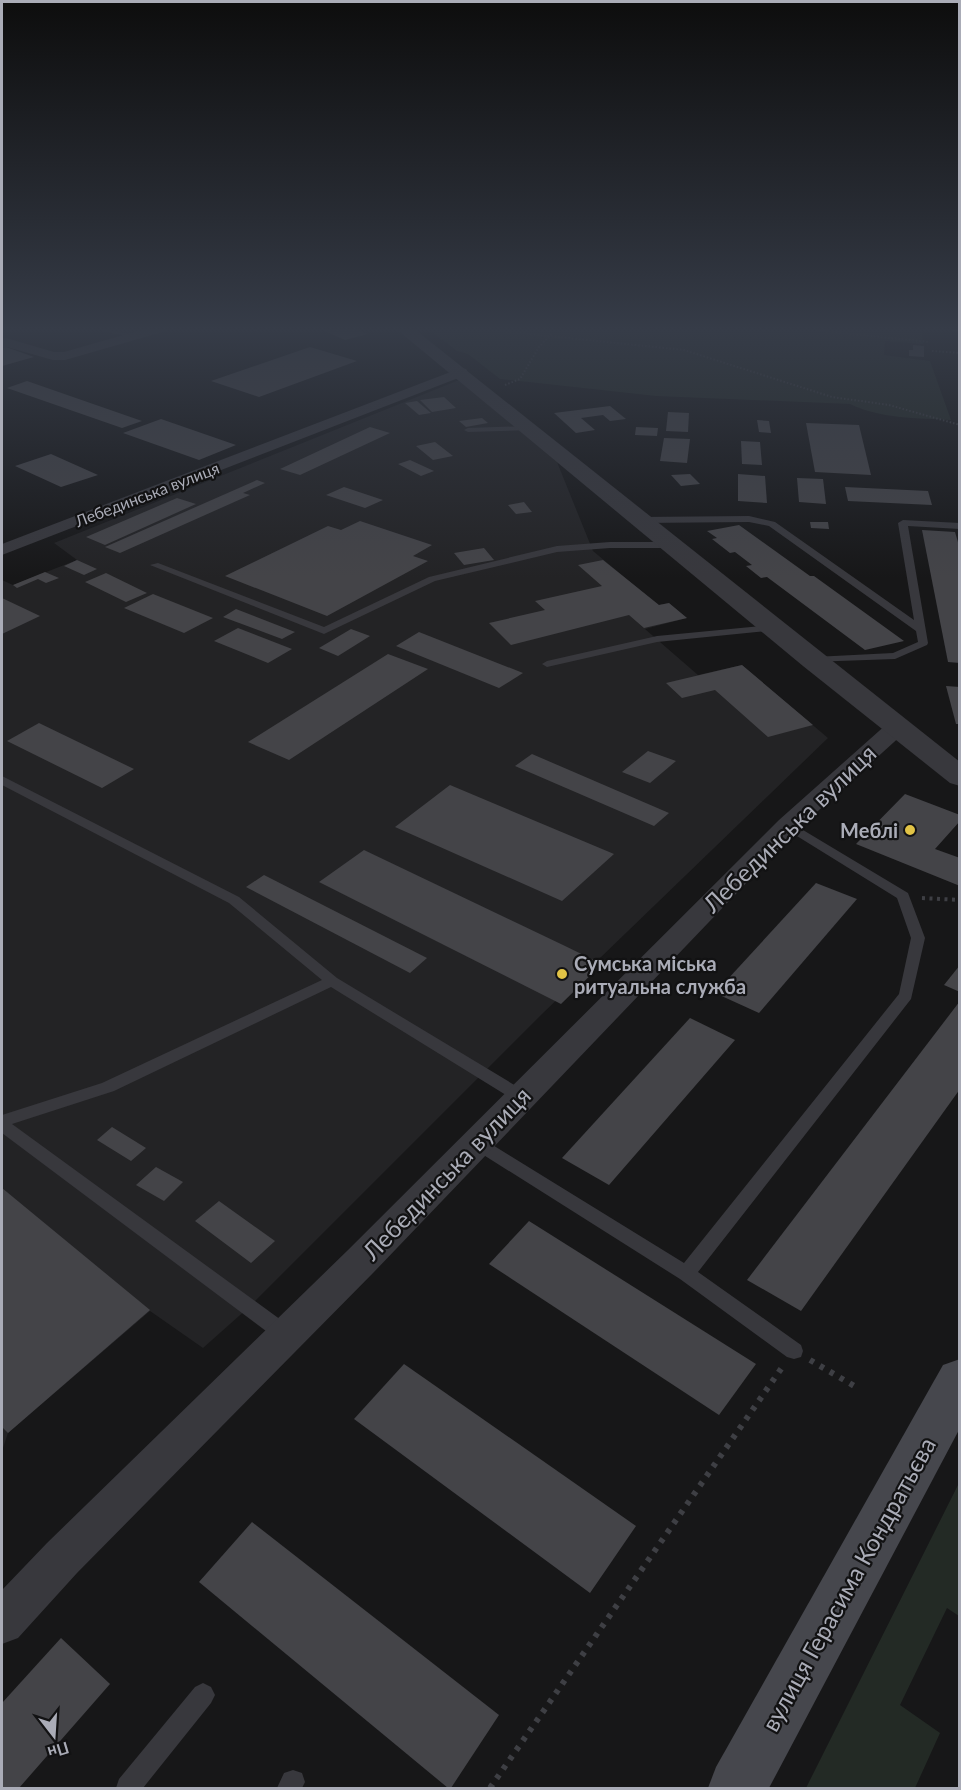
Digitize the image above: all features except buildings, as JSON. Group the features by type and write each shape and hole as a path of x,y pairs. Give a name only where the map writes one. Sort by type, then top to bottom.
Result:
{"main road":[{"name":"вулиця Герасима Кондратьєва","path":"737,1788 960,1380"}],"street":[{"name":"Лебединська вулиця","path":"2,550 359,412"},
{"path":"509,412 772,628 960,777"},
{"name":"Лебединська вулиця","path":"2,1622 62,1558 287,1335 788,825 896,728"}],"lane":[{"path":"468,430 530,428"},
{"path":"640,520 749,519 772,524 921,630"},
{"path":"812,660 895,656 923,643 903,523 960,526"},
{"path":"155,565 324,631 432,579 557,549 610,545 671,545"},
{"path":"547,664 657,639 772,628"},
{"path":"2,780 234,900 332,981 520,1096"},
{"path":"686,1274 906,994 918,938 903,896 788,825"},
{"path":"2,1123 108,1088 332,981"},
{"path":"2,1123 287,1335"},
{"path":"477,1143 686,1274 794,1351"},
{"path":"128,1788 203,1695"}],"path":[{"path":"913,412 960,424"},
{"path":"903,896 960,900"},
{"path":"490,1788 794,1351 856,1387"}],"shaded area":[{"path":"381,412 497,412 557,462 593,551 658,605 669,603 687,618 645,629 698,675 742,665 828,738 542,1014 248,1308 203,1348 150,1311 8,1433 2,1451 2,580 13,585 77,560 54,543"},
{"path":"870,412 948,412 951,420 912,418"},
{"path":"959,1483 959,1616 947,1608 900,1705 940,1733 915,1788 806,1788"}],"place":[{"name":"Меблі","path":"910,830"},
{"name":"Сумська міська ритуальна служба","path":"562,974"}]}
